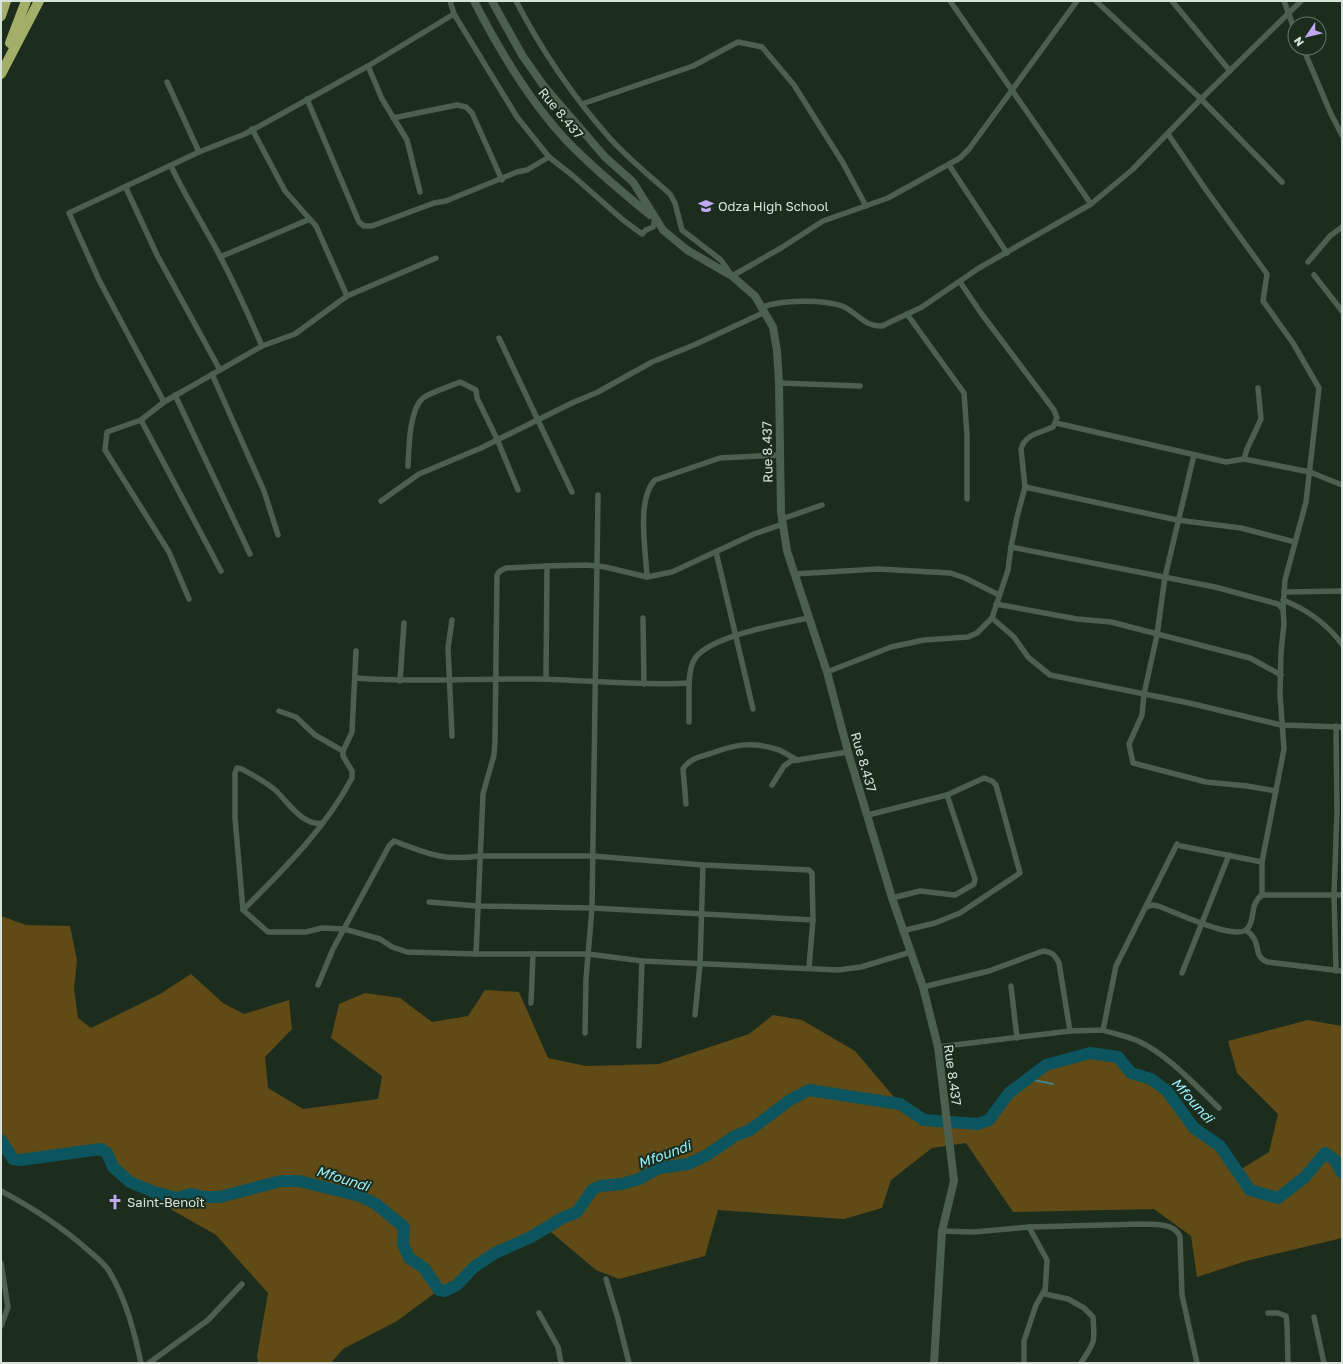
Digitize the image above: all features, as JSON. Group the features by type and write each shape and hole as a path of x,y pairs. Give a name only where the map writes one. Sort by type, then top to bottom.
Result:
{"highway":[{"path":"1,16 6,1"},
{"path":"1,67 26,1"},
{"path":"1,74 39,1"}],"main road":[{"name":"Rue 8.437","path":"474,1 507,59 545,115 566,140 655,219"},
{"name":"Rue 8.437","path":"492,1 522,55 543,85 605,157 634,182 663,230 687,250 732,276 755,296 764,309 772,327 775,338 779,383 782,521 787,551 827,672 848,752 902,932 911,952 923,987 938,1047 954,1181 942,1230 934,1363"}],"street":[{"path":"450,1 454,14 518,117 550,157 623,220 642,234 646,230 653,227 655,219"},
{"path":"516,1 531,30 582,104 608,136 670,194 675,203 682,230 722,260 732,276 781,248 823,221 888,198 949,165 969,149 1077,1"},
{"path":"950,1 968,25 1011,92 1091,204"},
{"path":"1096,1 1201,99 1282,182"},
{"path":"1172,1 1230,71"},
{"path":"1284,1 1287,14"},
{"path":"381,501 419,474 481,448 497,438 598,392 652,362 694,345 773,303 790,302 832,304 843,307 862,320 875,326 882,326 922,307 980,268 1091,204 1132,170 1201,99 1301,1"},
{"path":"164,402 99,280 69,213 126,188 199,152 252,129 368,66 454,14"},
{"path":"582,104 693,66 738,42 762,47 794,85 843,163 866,206"},
{"path":"1306,56 1331,114 1342,134"},
{"path":"368,66 382,99 407,140 420,192"},
{"path":"167,82 199,152"},
{"path":"307,99 359,222 364,226 388,221 434,203 446,202 459,195 502,180 517,172 527,170 550,157"},
{"path":"393,118 457,105 466,107 472,113 502,180"},
{"path":"252,129 285,192 316,226 347,296"},
{"path":"1168,134 1206,190 1267,274 1263,301 1293,343 1319,388 1306,502 1285,580 1283,609 1284,624 1281,652 1281,725 1284,749 1262,862 1262,894"},
{"path":"949,165 1007,253"},
{"path":"172,166 187,200 220,257 242,300 262,346"},
{"path":"126,188 157,254 220,370"},
{"path":"220,257 310,219"},
{"path":"1308,262 1330,236 1342,227"},
{"path":"189,599 169,552 105,450 107,432 141,420 175,395 262,346 295,334 347,296 436,258"},
{"path":"1314,276 1342,311"},
{"path":"960,282 1054,410 1056,423"},
{"path":"907,314 964,393 967,435 967,499"},
{"path":"499,338 572,492"},
{"path":"212,374 264,491 278,535"},
{"path":"408,466 415,408 424,398 460,382 476,390 477,398 497,438 518,490"},
{"path":"779,383 860,386"},
{"path":"1244,459 1261,419 1258,388"},
{"path":"175,395 250,554"},
{"path":"141,420 221,571"},
{"path":"1056,423 1226,462 1244,459 1310,472 1342,485"},
{"path":"827,672 904,644 924,640 968,637 977,632 992,618 1008,570 1017,518 1026,487 1021,449 1027,437 1053,427 1056,423"},
{"path":"647,577 644,511 650,484 655,480 720,458 780,455"},
{"path":"1194,455 1177,520 1165,577 1157,635 1144,694 1142,715 1130,744 1133,763 1206,782 1247,786 1276,792"},
{"path":"1026,487 1177,520 1241,528 1295,542"},
{"path":"585,1033 588,954 592,908 596,722 594,682 598,495"},
{"path":"476,954 477,906 484,788 494,755 497,575 500,571 506,568 596,566 647,577 672,572 782,521 822,506"},
{"path":"1011,547 1165,577 1272,601 1283,609"},
{"path":"716,552 753,709"},
{"path":"546,679 548,566"},
{"path":"794,574 878,569 950,573 965,578 999,594"},
{"path":"1284,592 1342,591"},
{"path":"1284,600 1306,610 1332,631 1342,644"},
{"path":"996,604 1077,618 1111,622 1250,658 1281,675"},
{"path":"643,618 644,684"},
{"path":"689,722 690,667 696,657 717,643 736,635 808,618"},
{"path":"992,618 1014,637 1028,657 1050,675 1144,694 1281,725 1339,726 1334,894 1339,971 1261,960 1258,955 1256,941 1246,930"},
{"path":"452,620 448,648 452,736"},
{"path":"400,681 404,624"},
{"path":"343,751 352,732 356,678 356,651"},
{"path":"356,678 400,681 496,678 644,684 689,683"},
{"path":"243,910 290,864 323,823 352,778 352,771 343,751 315,735 296,717 280,711"},
{"path":"686,804 684,769 686,764 694,759 734,746 746,744 776,749 798,760"},
{"path":"772,785 784,766 791,761 848,752"},
{"path":"323,823 312,823 297,813 274,789 242,769 237,768 234,773 235,818 243,910 268,932 306,932 322,928 344,929 380,939 392,947 407,952 476,954 588,954 642,961 849,969 911,952"},
{"path":"868,815 947,795 984,778 992,781 996,785 1020,873 960,913 935,923 902,932"},
{"path":"892,898 920,891 955,895 974,884 975,879 947,795"},
{"path":"318,985 344,929 392,842 394,841 436,857 593,856 703,865 810,870 812,872 813,920 809,967"},
{"path":"1103,1030 1116,966 1141,914 1147,907 1179,845 1262,862"},
{"path":"1182,973 1203,924 1229,855"},
{"path":"695,1015 700,964 703,865"},
{"path":"1147,907 1152,905 1158,906 1213,928 1239,932 1246,930 1249,927 1255,900 1262,894 1342,895"},
{"path":"428,902 477,906 592,908 813,920"},
{"path":"923,987 989,971 1043,951 1051,952 1059,963 1070,1031"},
{"path":"531,1003 533,954"},
{"path":"639,1046 642,961"},
{"path":"1011,986 1017,1038"},
{"path":"938,1047 1070,1031 1103,1030 1138,1041 1148,1047 1180,1071 1219,1108"},
{"path":"1,1191 41,1212 80,1242 104,1264 112,1277 130,1318 141,1363"},
{"path":"942,1230 974,1232 1029,1227 1144,1224 1172,1227 1178,1231 1180,1237 1182,1295 1197,1363"},
{"path":"1024,1363 1024,1342 1036,1305 1044,1291 1046,1260 1029,1227"},
{"path":"1,1263 8,1307 1,1326"},
{"path":"606,1279 629,1363"},
{"path":"150,1363 208,1320 242,1284"},
{"path":"1044,1291 1047,1296 1061,1297 1073,1302 1089,1311 1093,1317 1095,1338 1093,1346 1081,1363"},
{"path":"539,1313 558,1347 561,1363"},
{"path":"1268,1313 1278,1313 1286,1316 1288,1363"},
{"path":"1314,1317 1324,1363"}],"shaded area":[{"path":"1,916 26,925 70,926 77,960 74,988 78,1018 91,1028 160,994 191,974 223,1003 244,1014 289,1000 292,1029 265,1057 268,1088 303,1109 378,1099 382,1076 331,1038 339,1004 365,993 400,998 432,1022 468,1016 485,990 519,992 548,1058 586,1066 659,1064 749,1034 773,1015 802,1020 855,1051 900,1104 924,1120 978,1123 989,1120 1009,1093 1046,1065 1090,1053 1118,1057 1131,1073 1151,1079 1167,1091 1194,1128 1220,1146 1238,1171 1269,1152 1278,1114 1237,1073 1228,1041 1308,1020 1342,1026 1342,1238 1246,1261 1197,1277 1191,1236 1154,1209 1013,1212 966,1143 932,1148 891,1180 882,1208 844,1219 718,1210 705,1256 619,1279 596,1270 546,1228 490,1256 473,1268 454,1286 445,1290 439,1290 397,1321 343,1349 331,1363 258,1363 257,1356 268,1293 216,1235 172,1210 161,1193 141,1188 123,1177 111,1165 106,1153 101,1149 20,1160 13,1159 8,1153 1,1140"}],"waterway":[{"name":"Mfoundi","path":"1,1140 13,1159 20,1160 101,1149 107,1153 113,1167 130,1182 154,1192 177,1198 191,1194 204,1197 220,1197 281,1181 299,1181 360,1196 376,1204 404,1227 403,1244 409,1258 424,1268 439,1290 445,1291 457,1285 474,1267 495,1253 531,1237 564,1217 578,1211 592,1190 600,1186 622,1184 639,1179 659,1168 688,1164 707,1155 735,1136 750,1130 790,1100 809,1090 900,1104 924,1120 978,1124 989,1120 1009,1093 1046,1065 1090,1053 1118,1057 1131,1073 1151,1079 1167,1091 1194,1128 1220,1146 1250,1190 1278,1198 1305,1177 1325,1153 1334,1159 1342,1173"},
{"path":"1029,1079 1053,1084"}],"place":[{"name":"Odza High School","path":"706,206"},
{"name":"Saint-Benoît","path":"115,1202"}]}
